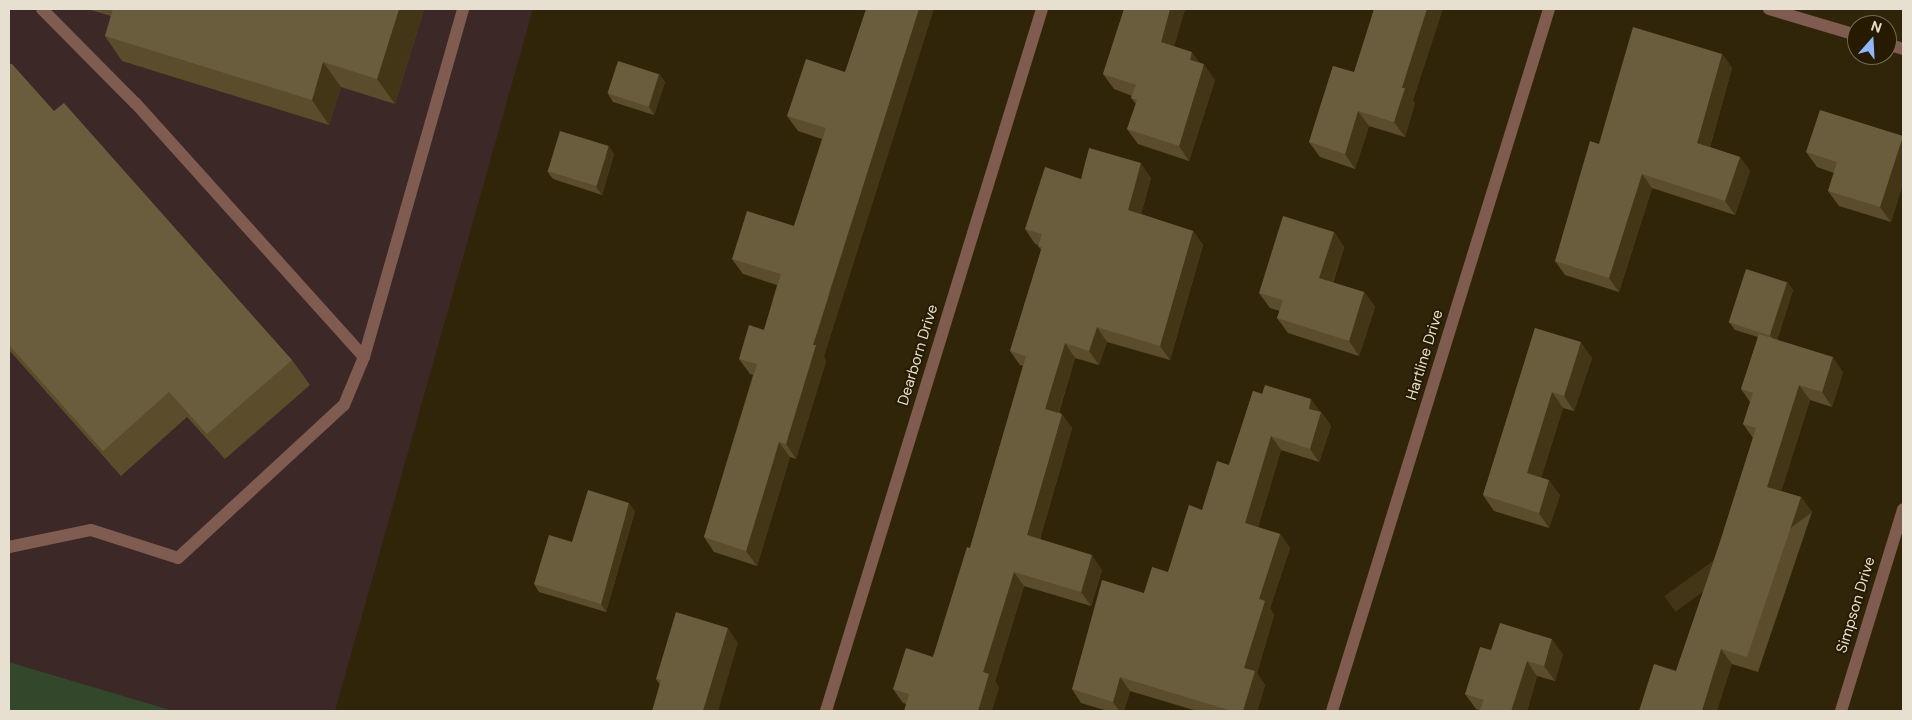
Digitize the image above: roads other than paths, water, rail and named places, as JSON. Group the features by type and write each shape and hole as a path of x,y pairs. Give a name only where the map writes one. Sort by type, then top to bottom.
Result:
{"street":[{"path":"42,9 135,103 364,357"},
{"path":"9,547 91,530 178,558 344,405 364,357 463,9"},
{"name":"Dearborn Drive","path":"826,711 1042,9"},
{"name":"Hartline Drive","path":"1332,711 1549,9"},
{"path":"1769,9 1847,32"},
{"name":"Simpson Drive","path":"1841,711 1903,509"}]}
